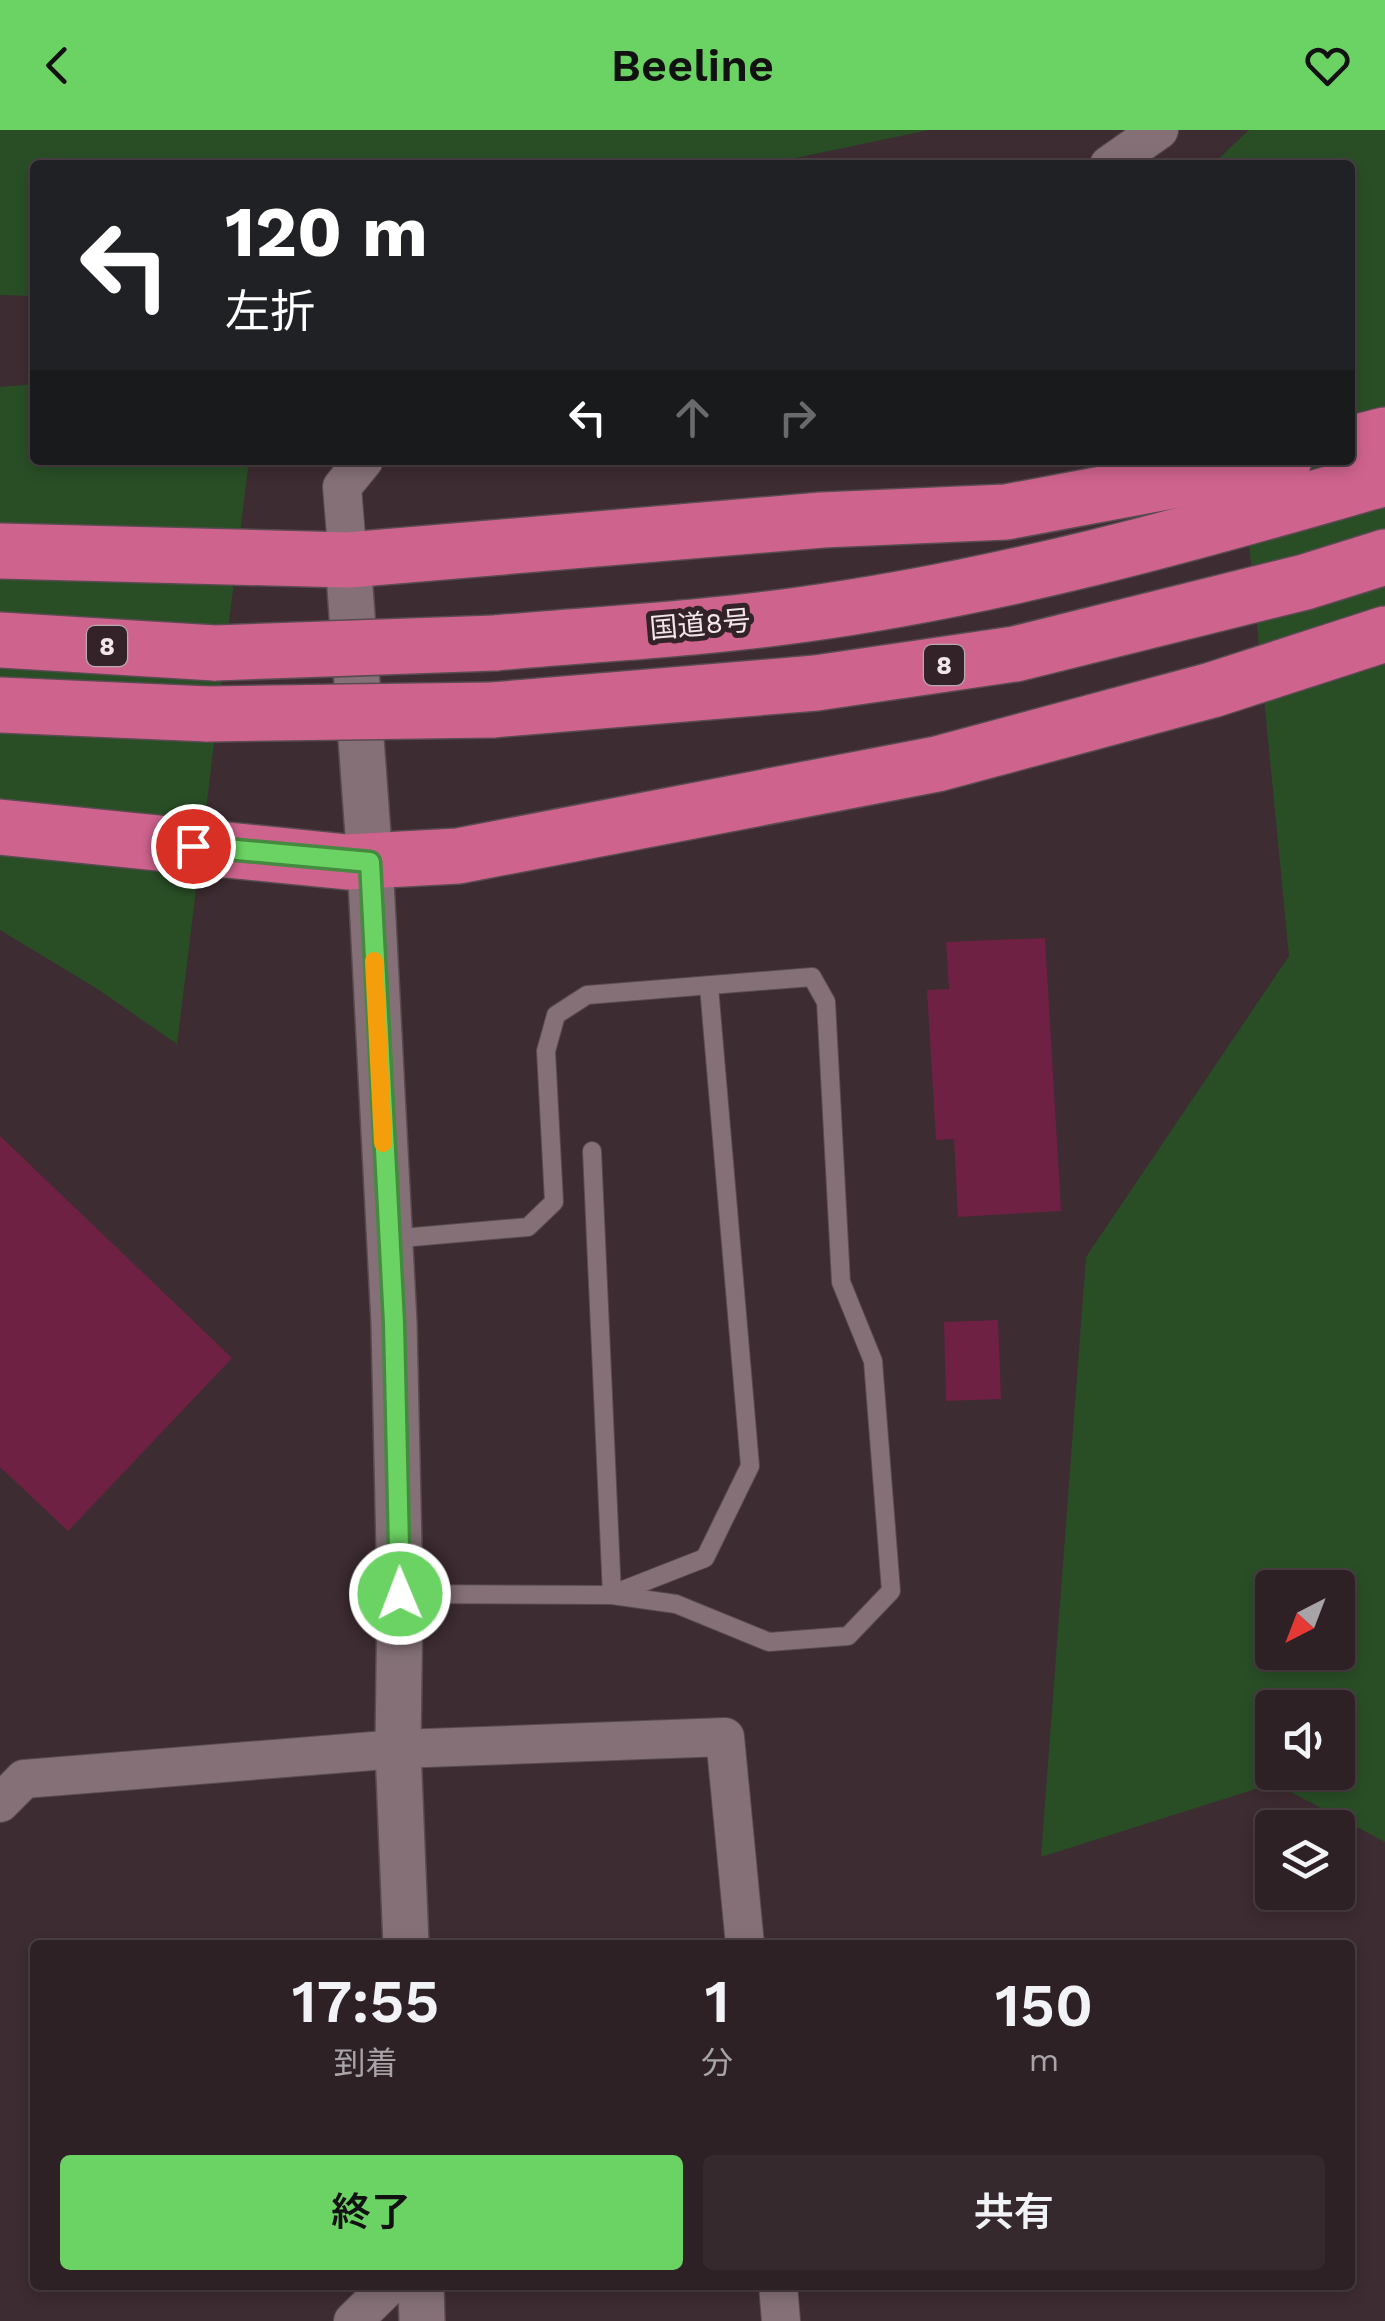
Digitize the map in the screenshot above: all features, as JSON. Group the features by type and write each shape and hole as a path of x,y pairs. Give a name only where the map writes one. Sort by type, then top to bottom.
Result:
{"highway":[{"path":"1355,443 1385,435"},
{"path":"0,551 348,560 822,520 1006,512 1257,465"},
{"name":"国道8号","path":"0,640 215,653 495,643 798,615 1001,580 1185,536 1385,478"},
{"name":"8","path":"0,705 208,714 492,710 816,683 1015,654 1286,587 1385,557"},
{"path":"0,826 370,862 458,856 937,764 1212,690 1385,634"}],"street":[{"path":"1116,160 1159,130"},
{"path":"360,465 342,487 370,862 394,1323 400,1594 398,1749 406,1940"},
{"path":"0,1803 24,1779 398,1749 725,1737 745,1940"},
{"path":"354,2321 385,2290"},
{"path":"420,2290 422,2321"},
{"path":"778,2290 781,2321"}],"lane":[{"path":"388,1239 528,1227 554,1202 546,1051 556,1015 587,995 812,978 826,1002 842,1282 873,1361 891,1592 848,1636 769,1642 676,1604 612,1594 400,1594"},
{"path":"612,1594 705,1558 750,1466 710,987"},
{"path":"592,1151 612,1594"}],"green space":[{"path":"0,130 929,130 786,160 30,160 30,296 0,295"},
{"path":"1249,130 1385,130 1385,1842 1355,1826 1355,1810 1325,1810 1287,1790 1355,1790 1355,1690 1255,1690 1255,1789 1041,1857 1086,1257 1289,956 1241,465 1355,465 1355,160 1217,160"},
{"path":"30,384 30,465 248,465 177,1044 96,988 0,930 0,387"}],"building":[{"path":"1045,938 1061,1211 958,1217 954,1139 936,1140 927,990 949,989 946,942"},
{"path":"0,1136 232,1358 68,1531 0,1467"},
{"path":"998,1320 1001,1399 946,1401 944,1322"}],"slow traffic":[{"path":"374,961 383,1143"}],"route":[{"path":"193,846 370,862 394,1323 400,1594"}]}
